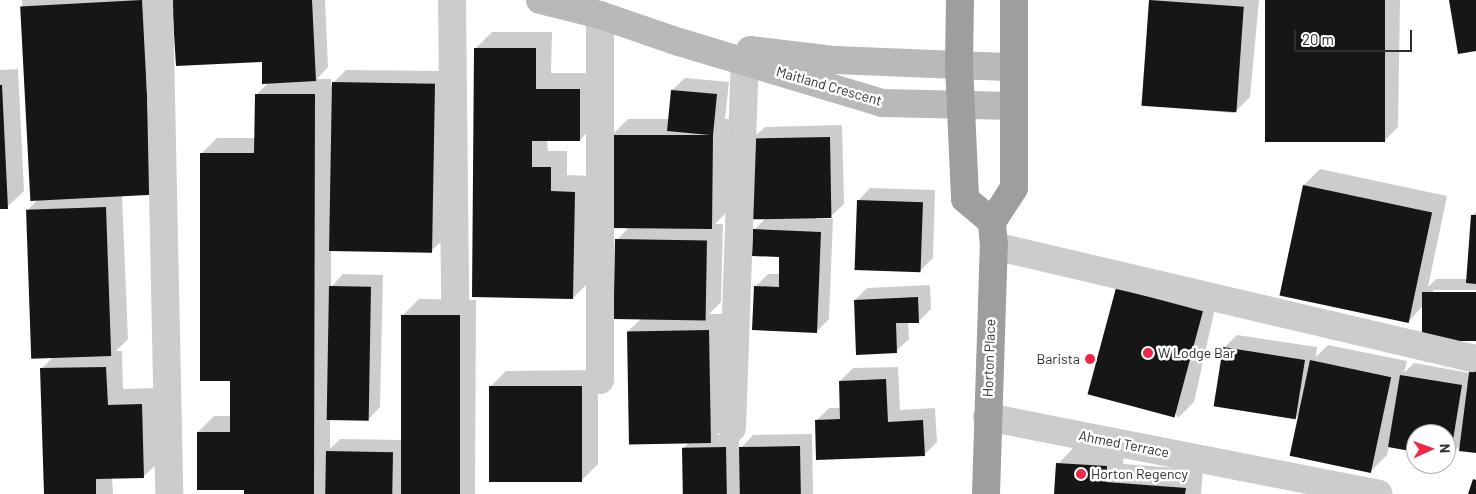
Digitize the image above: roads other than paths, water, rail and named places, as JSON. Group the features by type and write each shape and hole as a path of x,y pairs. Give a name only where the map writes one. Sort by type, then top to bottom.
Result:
{"highway":[{"path":"960,0 961,105 965,199 993,234 1014,188 1014,0"},
{"name":"Horton Place","path":"986,494 993,234"}],"main road":[{"name":"Maitland Crescent","path":"540,0 600,15 678,42 882,103 1013,106"},
{"name":"Maitland Crescent","path":"678,42 836,60 1013,67"}],"street":[{"path":"159,0 169,494"},
{"path":"452,0 456,301"},
{"path":"600,15 600,380"},
{"path":"732,428 745,62"},
{"path":"993,234 1472,358"},
{"name":"Ahmed Terrace","path":"987,417 1379,494"}],"place":[{"name":"W Lodge Bar","path":"1148,353"},
{"name":"Barista","path":"1090,359"},
{"name":"Horton Regency","path":"1081,474"}]}
